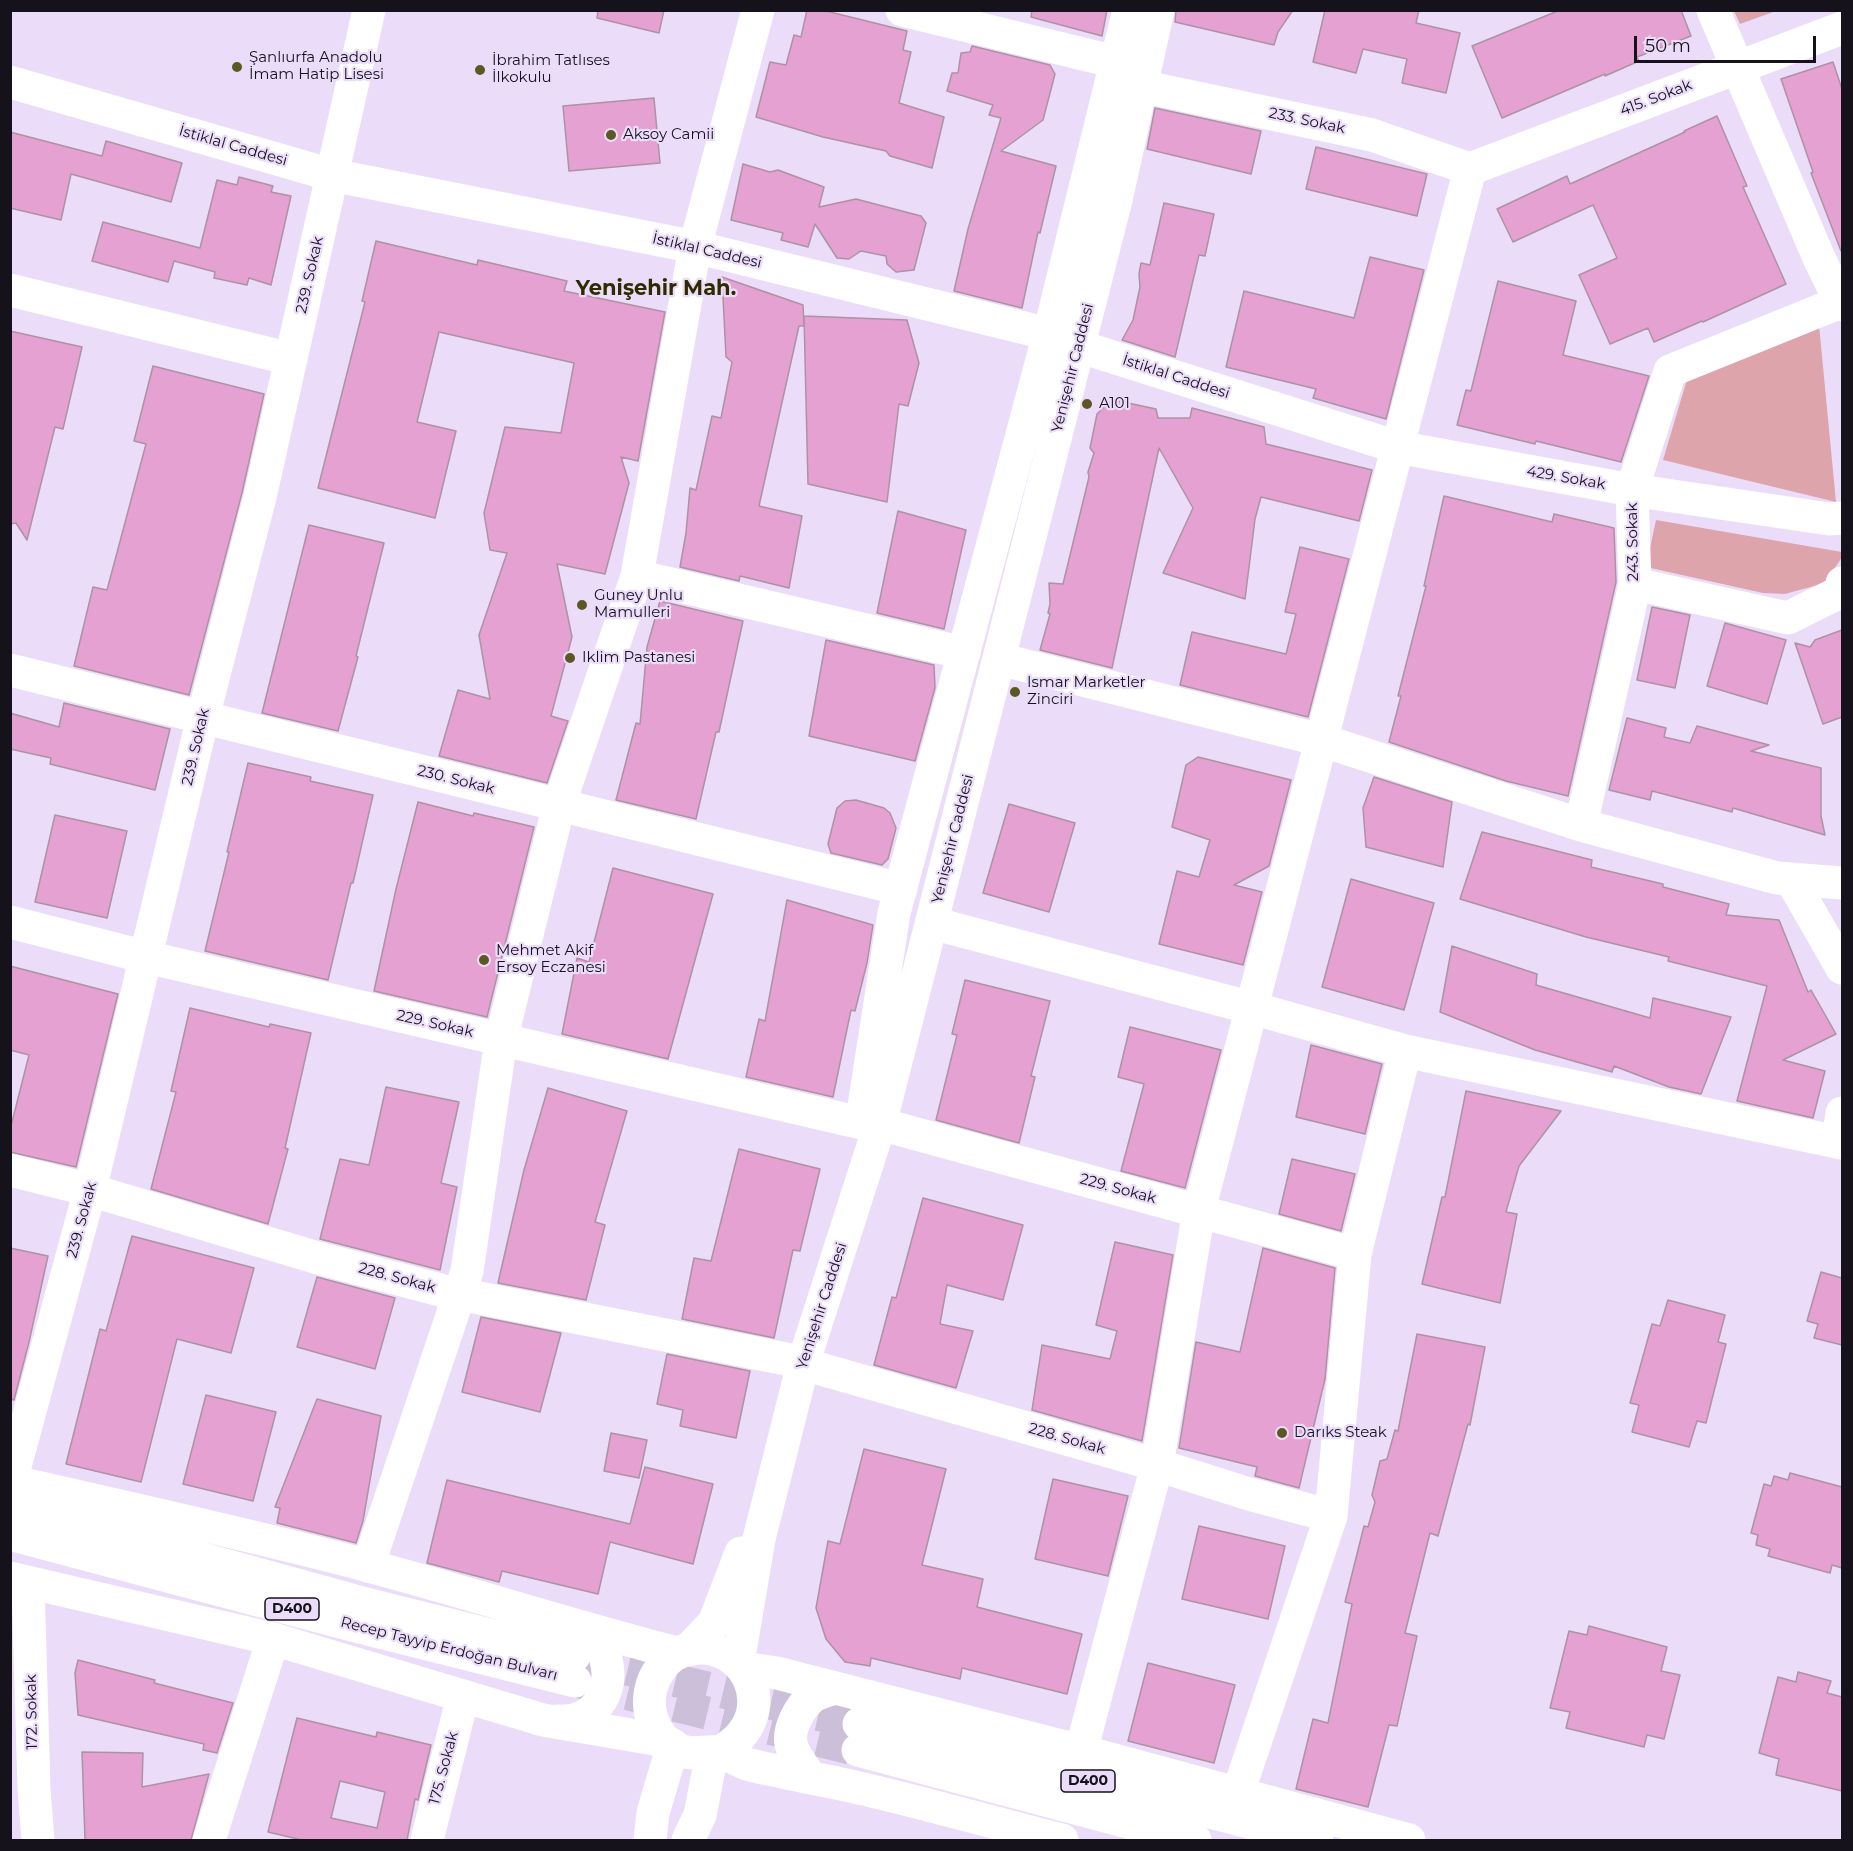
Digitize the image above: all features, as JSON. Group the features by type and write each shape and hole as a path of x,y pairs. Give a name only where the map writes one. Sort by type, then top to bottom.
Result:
{"main road":[{"name":"239. Sokak","path":"11,1481 90,1190 203,717 260,497 369,10"},
{"path":"368,1566 467,1271 501,1040 559,805 637,576 695,247 758,10"},
{"path":"902,10 1116,62"},
{"name":"Yenişehir Caddesi","path":"682,1652 714,1623 745,1543 797,1362 932,923 999,659 1064,340 1116,62 1129,10"},
{"name":"Yenişehir Caddesi","path":"871,1123 894,913 963,653 1064,340 1116,200 1158,10"},
{"path":"1713,10 1819,258 1842,304"},
{"name":"415. Sokak","path":"1470,169 1842,28"},
{"name":"İstiklal Caddesi","path":"10,82 332,175 695,247 1064,340 1397,447"},
{"name":"233. Sokak","path":"1140,86 1372,135 1470,169"},
{"path":"1081,1751 1157,1465 1198,1210 1470,169"},
{"path":"10,290 291,359"},
{"name":"243. Sokak","path":"1581,825 1635,584 1632,490 1670,371 1842,304"},
{"name":"429. Sokak","path":"1397,447 1632,490 1829,519 1842,518"},
{"path":"637,576 963,653"},
{"path":"1635,584 1788,618 1840,592 1842,583"},
{"path":"999,659 1321,740 1581,825 1777,878 1842,883"},
{"name":"230. Sokak","path":"10,670 901,889"},
{"path":"1791,879 1842,968"},
{"name":"229. Sokak","path":"10,922 146,957 501,1040 871,1123 1355,1254"},
{"path":"932,923 1404,1051 1841,1134"},
{"path":"1238,1793 1331,1516 1355,1254 1404,1051"},
{"name":"228. Sokak","path":"10,1170 90,1190 318,1258 459,1293 797,1362 1331,1516"},
{"name":"Yenişehir Caddesi","path":"741,1666 759,1539 797,1362"},
{"path":"11,1481 202,1523 368,1566 579,1656 682,1652 697,1648 714,1650 730,1656 741,1666 752,1684 755,1701 752,1718 744,1734 731,1746 716,1752 698,1754 681,1750 669,1743 655,1727 649,1711 649,1693 654,1677 665,1663 682,1652"},
{"name":"Recep Tayyip Erdoğan Bulvarı","path":"10,1506 362,1603 579,1656"},
{"name":"Recep Tayyip Erdoğan Bulvarı","path":"10,1534 352,1624 579,1656"},
{"path":"19,1580 273,1639 543,1720 669,1743"},
{"name":"172. Sokak","path":"19,1580 22,1790 38,1840"},
{"path":"209,1840 273,1639"},
{"path":"543,1720 566,1722 587,1716 597,1708 603,1698 607,1681 603,1650 579,1656"},
{"path":"741,1666 777,1673 1081,1751 1409,1840"},
{"path":"811,1778 801,1766 791,1744 793,1724 802,1707 813,1696 834,1688"},
{"name":"175. Sokak","path":"427,1840 463,1696"},
{"name":"D400","path":"1195,1840 858,1737 1222,1815 1317,1840"},
{"path":"650,1840 653,1813 669,1743"},
{"path":"716,1752 748,1764 873,1791 1062,1840"},
{"path":"688,1840 700,1815 716,1752"}],"shaded area":[{"path":"1734,11 1776,11 1740,24"},
{"path":"1819,325 1836,502 1663,460 1688,376"},
{"path":"1656,520 1842,552 1842,557 1825,583 1785,594 1763,593 1646,567"}],"building":[{"path":"598,10 664,10 659,33 597,18"},
{"path":"807,10 822,10 907,31 903,50 911,52 899,103 944,117 932,168 890,156 886,151 823,137 756,117 770,62 786,65 794,35 801,37"},
{"path":"1032,10 1107,10 1102,36 1031,17"},
{"path":"1176,10 1293,10 1278,32 1274,45 1175,22"},
{"path":"1325,10 1419,10 1416,23 1460,33 1446,93 1402,83 1407,59 1363,49 1356,73 1313,62"},
{"path":"1560,10 1681,10 1691,36 1637,57 1639,61 1605,76 1605,74 1502,118 1472,46"},
{"path":"972,46 1050,65 1055,74 1043,120 1001,151 1056,166 1040,233 1038,232 1022,308 954,291 968,229 1001,118 989,115 993,105 947,91 952,73 958,73 961,53 970,52"},
{"path":"1833,62 1842,89 1842,251 1811,173 1813,172 1781,79"},
{"name":"Aksoy Camii","path":"654,98 660,163 569,171 563,106"},
{"path":"1155,108 1261,131 1251,174 1147,149"},
{"path":"1717,116 1747,186 1743,187 1786,284 1654,342 1648,328 1610,344 1579,275 1617,258 1593,205 1513,242 1497,209 1567,176 1570,184"},
{"path":"10,132 102,156 106,141 182,163 171,202 71,174 61,220 10,208"},
{"path":"1316,147 1427,174 1417,216 1306,189"},
{"path":"743,164 770,172 778,170 824,187 819,207 856,199 921,216 926,223 914,270 896,272 887,264 886,256 861,251 849,259 837,258 815,224 808,247 781,240 783,233 731,220"},
{"path":"239,177 273,186 271,192 291,196 271,285 249,278 247,285 214,278 215,272 174,261 168,282 92,261 103,222 200,248 217,180 237,185"},
{"path":"1164,203 1214,214 1205,256 1199,255 1175,357 1122,340 1133,320 1140,287 1141,263 1150,265"},
{"path":"376,241 477,265 478,260 567,281 564,291 665,312 638,461 621,457 629,483 605,574 557,564 572,637 551,716 568,721 547,783 439,756 458,690 490,699 479,635 507,553 490,550 484,513 505,427 561,433 574,363 439,332 417,422 456,431 435,518 318,488 365,302 362,301"},
{"path":"1370,257 1424,270 1386,419 1313,398 1316,389 1226,367 1244,291 1354,318"},
{"path":"722,277 803,305 804,326 799,326 759,506 802,516 789,588 740,576 739,581 680,567 690,488 696,490 712,416 721,418 732,362 726,357"},
{"path":"1498,281 1576,301 1563,355 1649,376 1621,462 1457,425 1466,390 1471,391"},
{"path":"804,316 907,320 919,363 908,406 899,404 887,502 808,484"},
{"path":"10,331 82,347 63,429 55,427 27,540 16,523 10,524"},
{"path":"153,366 264,394 242,493 189,695 74,666 93,587 107,590 146,444 134,441"},
{"path":"1114,400 1156,409 1158,418 1190,418 1192,408 1264,427 1266,444 1372,470 1359,521 1261,497 1255,519 1245,599 1163,573 1193,508 1159,448 1112,668 1040,650 1050,614 1048,613 1049,583 1063,584 1089,477 1088,472 1094,453 1090,448 1097,414"},
{"path":"1444,496 1552,522 1554,514 1614,528 1616,582 1568,796 1506,781 1389,742 1401,696 1398,696 1426,586 1424,586"},
{"path":"898,511 966,530 944,629 877,613"},
{"path":"309,525 384,543 356,656 358,657 338,731 262,713"},
{"path":"1300,547 1349,559 1308,717 1180,685 1192,632 1286,654 1296,614 1285,612"},
{"path":"660,601 743,621 719,732 716,732 696,819 616,800 636,723 640,724 647,647"},
{"path":"1652,607 1690,615 1675,688 1637,680"},
{"path":"1725,623 1786,640 1767,704 1707,686"},
{"path":"1842,630 1842,717 1823,724 1795,643 1810,647 1815,640"},
{"path":"826,640 934,665 935,688 915,761 809,736"},
{"path":"64,703 170,729 155,790 50,764 51,758 10,749 10,713 59,727"},
{"path":"1627,718 1666,728 1664,737 1690,743 1697,726 1769,745 1751,751 1821,768 1821,816 1825,835 1733,808 1732,812 1652,791 1650,800 1609,790"},
{"path":"1198,757 1291,780 1269,866 1234,885 1262,892 1243,965 1159,944 1177,871 1199,877 1210,840 1172,827 1186,765"},
{"path":"248,763 311,777 310,781 373,795 328,980 205,951"},
{"path":"1374,777 1452,802 1443,867 1366,847 1363,808"},
{"path":"856,800 884,808 890,813 896,828 888,859 882,865 831,853 828,844 837,808 845,801"},
{"path":"418,802 473,816 474,813 534,827 487,1017 374,991"},
{"path":"1009,804 1075,823 1049,912 983,893"},
{"path":"55,815 127,831 107,918 35,902"},
{"path":"1482,832 1592,860 1591,867 1663,884 1663,887 1729,904 1726,915 1779,920 1808,992 1811,990 1836,1034 1783,1060 1825,1071 1813,1118 1737,1101 1767,986 1668,961 1669,957 1586,937 1460,899"},
{"path":"613,868 713,894 668,1059 562,1034 577,958 589,962"},
{"path":"1351,879 1434,903 1404,1010 1322,987"},
{"path":"787,900 873,925 867,963 855,1011 851,1010 833,1097 746,1077 759,1019 765,1021"},
{"path":"1452,946 1537,974 1536,985 1650,1018 1653,998 1731,1017 1701,1094 1669,1087 1614,1066 1612,1072 1535,1050 1440,1012"},
{"path":"10,966 118,994 76,1167 10,1152 10,1130 29,1055 10,1050"},
{"path":"965,980 1050,1001 1031,1076 1035,1077 1019,1143 936,1120 957,1035 952,1034"},
{"path":"190,1008 269,1027 270,1024 311,1033 285,1148 288,1149 268,1224 151,1189 176,1092 171,1091"},
{"path":"1130,1027 1221,1050 1185,1188 1121,1171 1144,1084 1118,1077"},
{"path":"1311,1045 1382,1064 1365,1134 1296,1117"},
{"path":"386,1087 459,1102 441,1183 457,1187 440,1270 320,1239 340,1159 369,1165"},
{"path":"548,1088 627,1111 595,1222 605,1225 586,1300 498,1283 524,1170"},
{"path":"1466,1091 1561,1111 1519,1166 1506,1212 1517,1214 1500,1303 1422,1284 1442,1197 1445,1197"},
{"path":"739,1149 820,1169 800,1251 793,1250 774,1338 682,1319 694,1258 711,1261"},
{"path":"1292,1159 1355,1174 1341,1231 1279,1214"},
{"path":"923,1198 1023,1225 1003,1300 947,1285 940,1324 973,1331 956,1388 874,1365 892,1297 896,1298"},
{"path":"132,1236 254,1268 231,1353 177,1339 141,1482 66,1464 100,1329 106,1331"},
{"path":"1115,1242 1173,1255 1142,1441 1032,1410 1042,1345 1110,1359 1117,1331 1096,1325"},
{"path":"10,1248 48,1256 14,1400 10,1399"},
{"path":"1263,1248 1335,1268 1325,1379 1299,1488 1255,1476 1257,1467 1179,1448 1196,1342 1240,1352"},
{"path":"1821,1272 1842,1278 1842,1345 1814,1338 1818,1324 1807,1321"},
{"path":"317,1277 395,1298 375,1369 297,1347"},
{"path":"1668,1300 1725,1315 1718,1342 1726,1344 1706,1423 1697,1421 1689,1447 1632,1432 1639,1405 1630,1403 1652,1324 1660,1326"},
{"path":"481,1317 561,1333 540,1412 462,1392"},
{"path":"1417,1334 1485,1347 1470,1425 1468,1424 1438,1536 1430,1533 1405,1633 1417,1636 1397,1726 1389,1725 1368,1807 1296,1789 1313,1719 1328,1723 1352,1604 1345,1602 1364,1526 1368,1527 1375,1502 1372,1495 1380,1461 1387,1459 1395,1430 1398,1431"},
{"path":"667,1354 750,1371 736,1438 680,1426 683,1410 657,1404"},
{"path":"206,1395 276,1412 253,1501 183,1484"},
{"path":"317,1399 381,1416 363,1521 356,1543 277,1523 280,1508 275,1507"},
{"path":"611,1433 647,1440 639,1478 604,1471"},
{"path":"864,1449 946,1469 922,1565 983,1579 977,1607 1082,1634 1067,1694 962,1668 960,1679 871,1658 870,1666 845,1662 826,1639 816,1608 828,1541 840,1544"},
{"path":"645,1467 713,1484 693,1564 610,1542 598,1594 502,1571 499,1582 427,1563 447,1480 630,1524"},
{"path":"1790,1473 1842,1487 1842,1568 1832,1565 1830,1573 1768,1556 1770,1549 1756,1545 1758,1535 1751,1533 1764,1484 1771,1486 1774,1476 1788,1480"},
{"path":"1053,1479 1128,1496 1108,1576 1035,1559"},
{"path":"1199,1526 1285,1546 1268,1619 1182,1599"},
{"path":"1589,1626 1667,1647 1661,1671 1680,1675 1664,1739 1647,1735 1644,1747 1566,1728 1570,1712 1550,1708 1569,1631 1587,1635"},
{"path":"78,1660 155,1680 154,1683 233,1703 217,1753 203,1750 204,1744 78,1715 75,1673"},
{"path":"1148,1663 1235,1685 1214,1763 1128,1741"},
{"path":"1798,1672 1831,1681 1827,1693 1842,1697 1842,1791 1776,1775 1779,1759 1759,1753 1778,1677 1796,1682"},
{"path":"297,1718 376,1737 377,1732 431,1745 418,1800 415,1799 407,1840 302,1840 268,1832","holes":["340,1781 385,1792 377,1828 331,1818"]},
{"path":"82,1752 143,1753 142,1787 209,1774 191,1840 85,1840"}],"tunnel":[{"path":"580,1658 859,1724"},
{"path":"580,1682 858,1750"}],"place":[{"name":"Şanlıurfa Anadolu İmam Hatip Lisesi","path":"237,67"},
{"name":"İbrahim Tatlıses İlkokulu","path":"480,70"},
{"name":"Aksoy Camii","path":"611,135"},
{"name":"A101","path":"1087,404"},
{"name":"Guney Unlu Mamulleri","path":"582,605"},
{"name":"Iklim Pastanesi","path":"570,658"},
{"name":"Ismar Marketler Zinciri","path":"1015,692"},
{"name":"Mehmet Akif Ersoy Eczanesi","path":"484,960"},
{"name":"Darıks Steak","path":"1282,1433"}],"district":[{"name":"Yenişehir Mah.","path":"656,289"}]}
